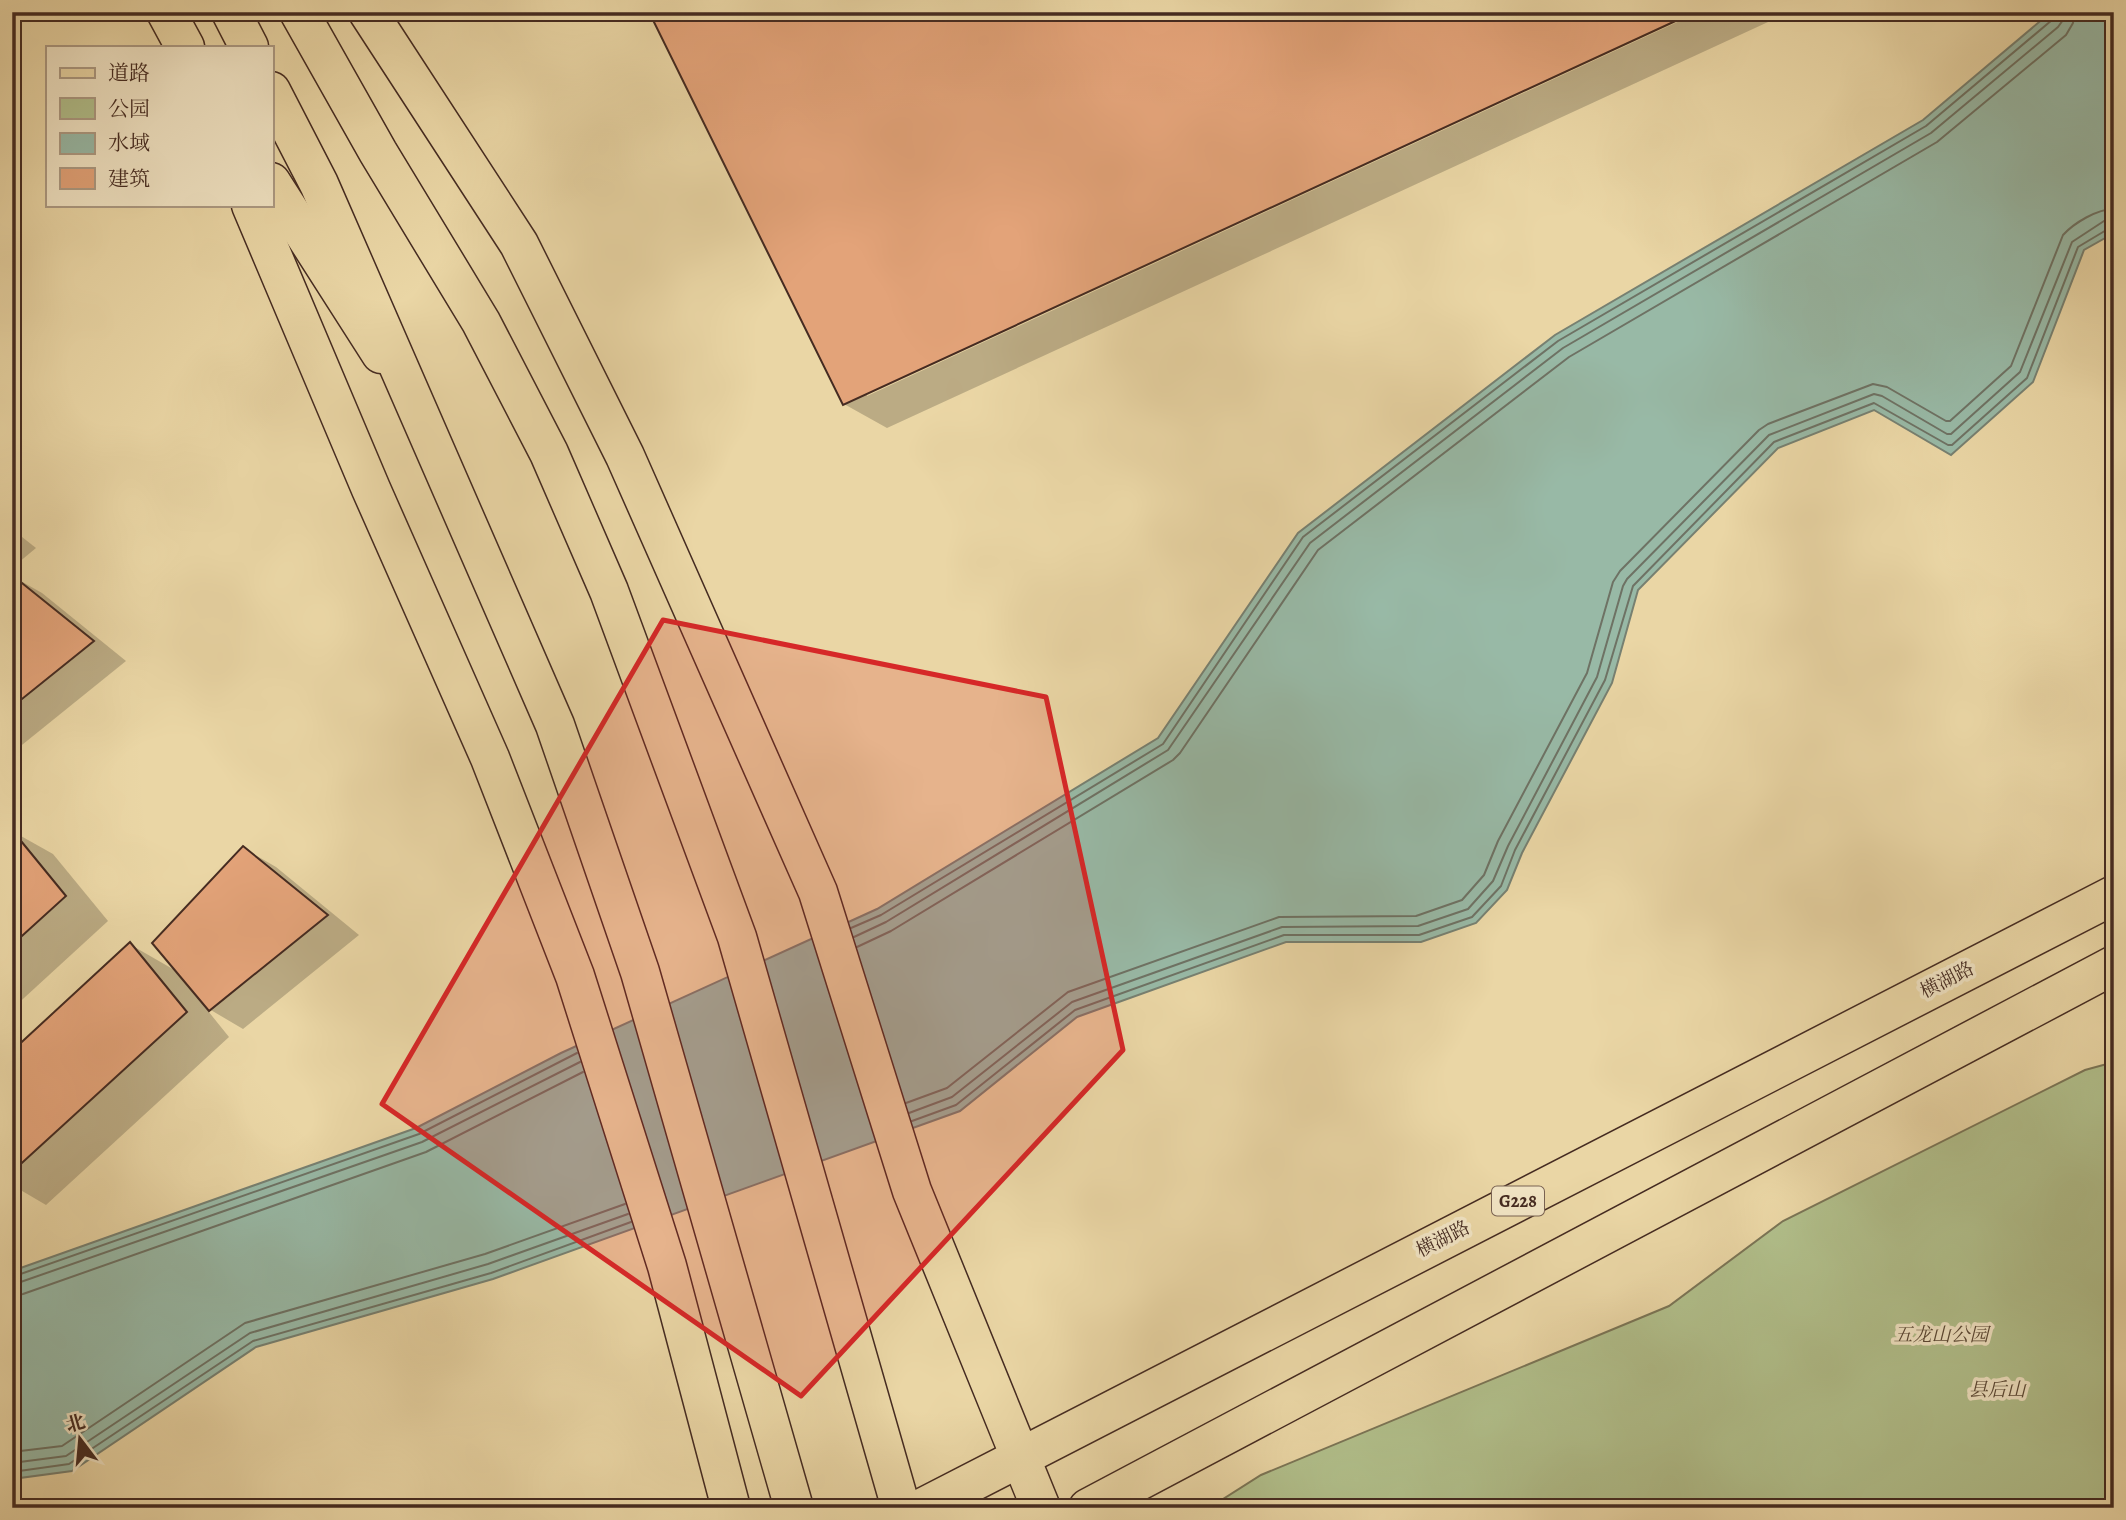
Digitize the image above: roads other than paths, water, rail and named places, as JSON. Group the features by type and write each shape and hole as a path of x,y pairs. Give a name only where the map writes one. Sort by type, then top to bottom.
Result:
{"main road":[{"path":"166,12 184,46"},
{"path":"231,12 248,46"},
{"path":"299,12 378,152 487,334 549,453 609,591 737,937 901,1508"},
{"path":"369,12 519,244 625,456 818,892 912,1191 1041,1508"},
{"path":"273,95 319,184 555,725 640,972 794,1508"},
{"path":"273,185 418,411"},
{"path":"251,206 370,489 491,758 575,976 667,1266 731,1508"},
{"name":"横湖路","path":"922,1508 2114,895"},
{"path":"1088,1508 2114,965"}],"water":[{"path":"2051,12 2114,12 2114,233 2084,250 2033,382 1951,455 1874,410 1778,448 1638,590 1612,683 1522,853 1507,890 1476,923 1421,942 1286,942 1077,1017 960,1111 493,1279 256,1347 72,1471 12,1479 12,1271 416,1128 561,1053 877,909 1158,738 1298,533 1555,335 1923,120"}],"park label":[{"name":"五龙山公园","path":"1941,1335"},
{"name":"县后山","path":"1997,1390"}]}
